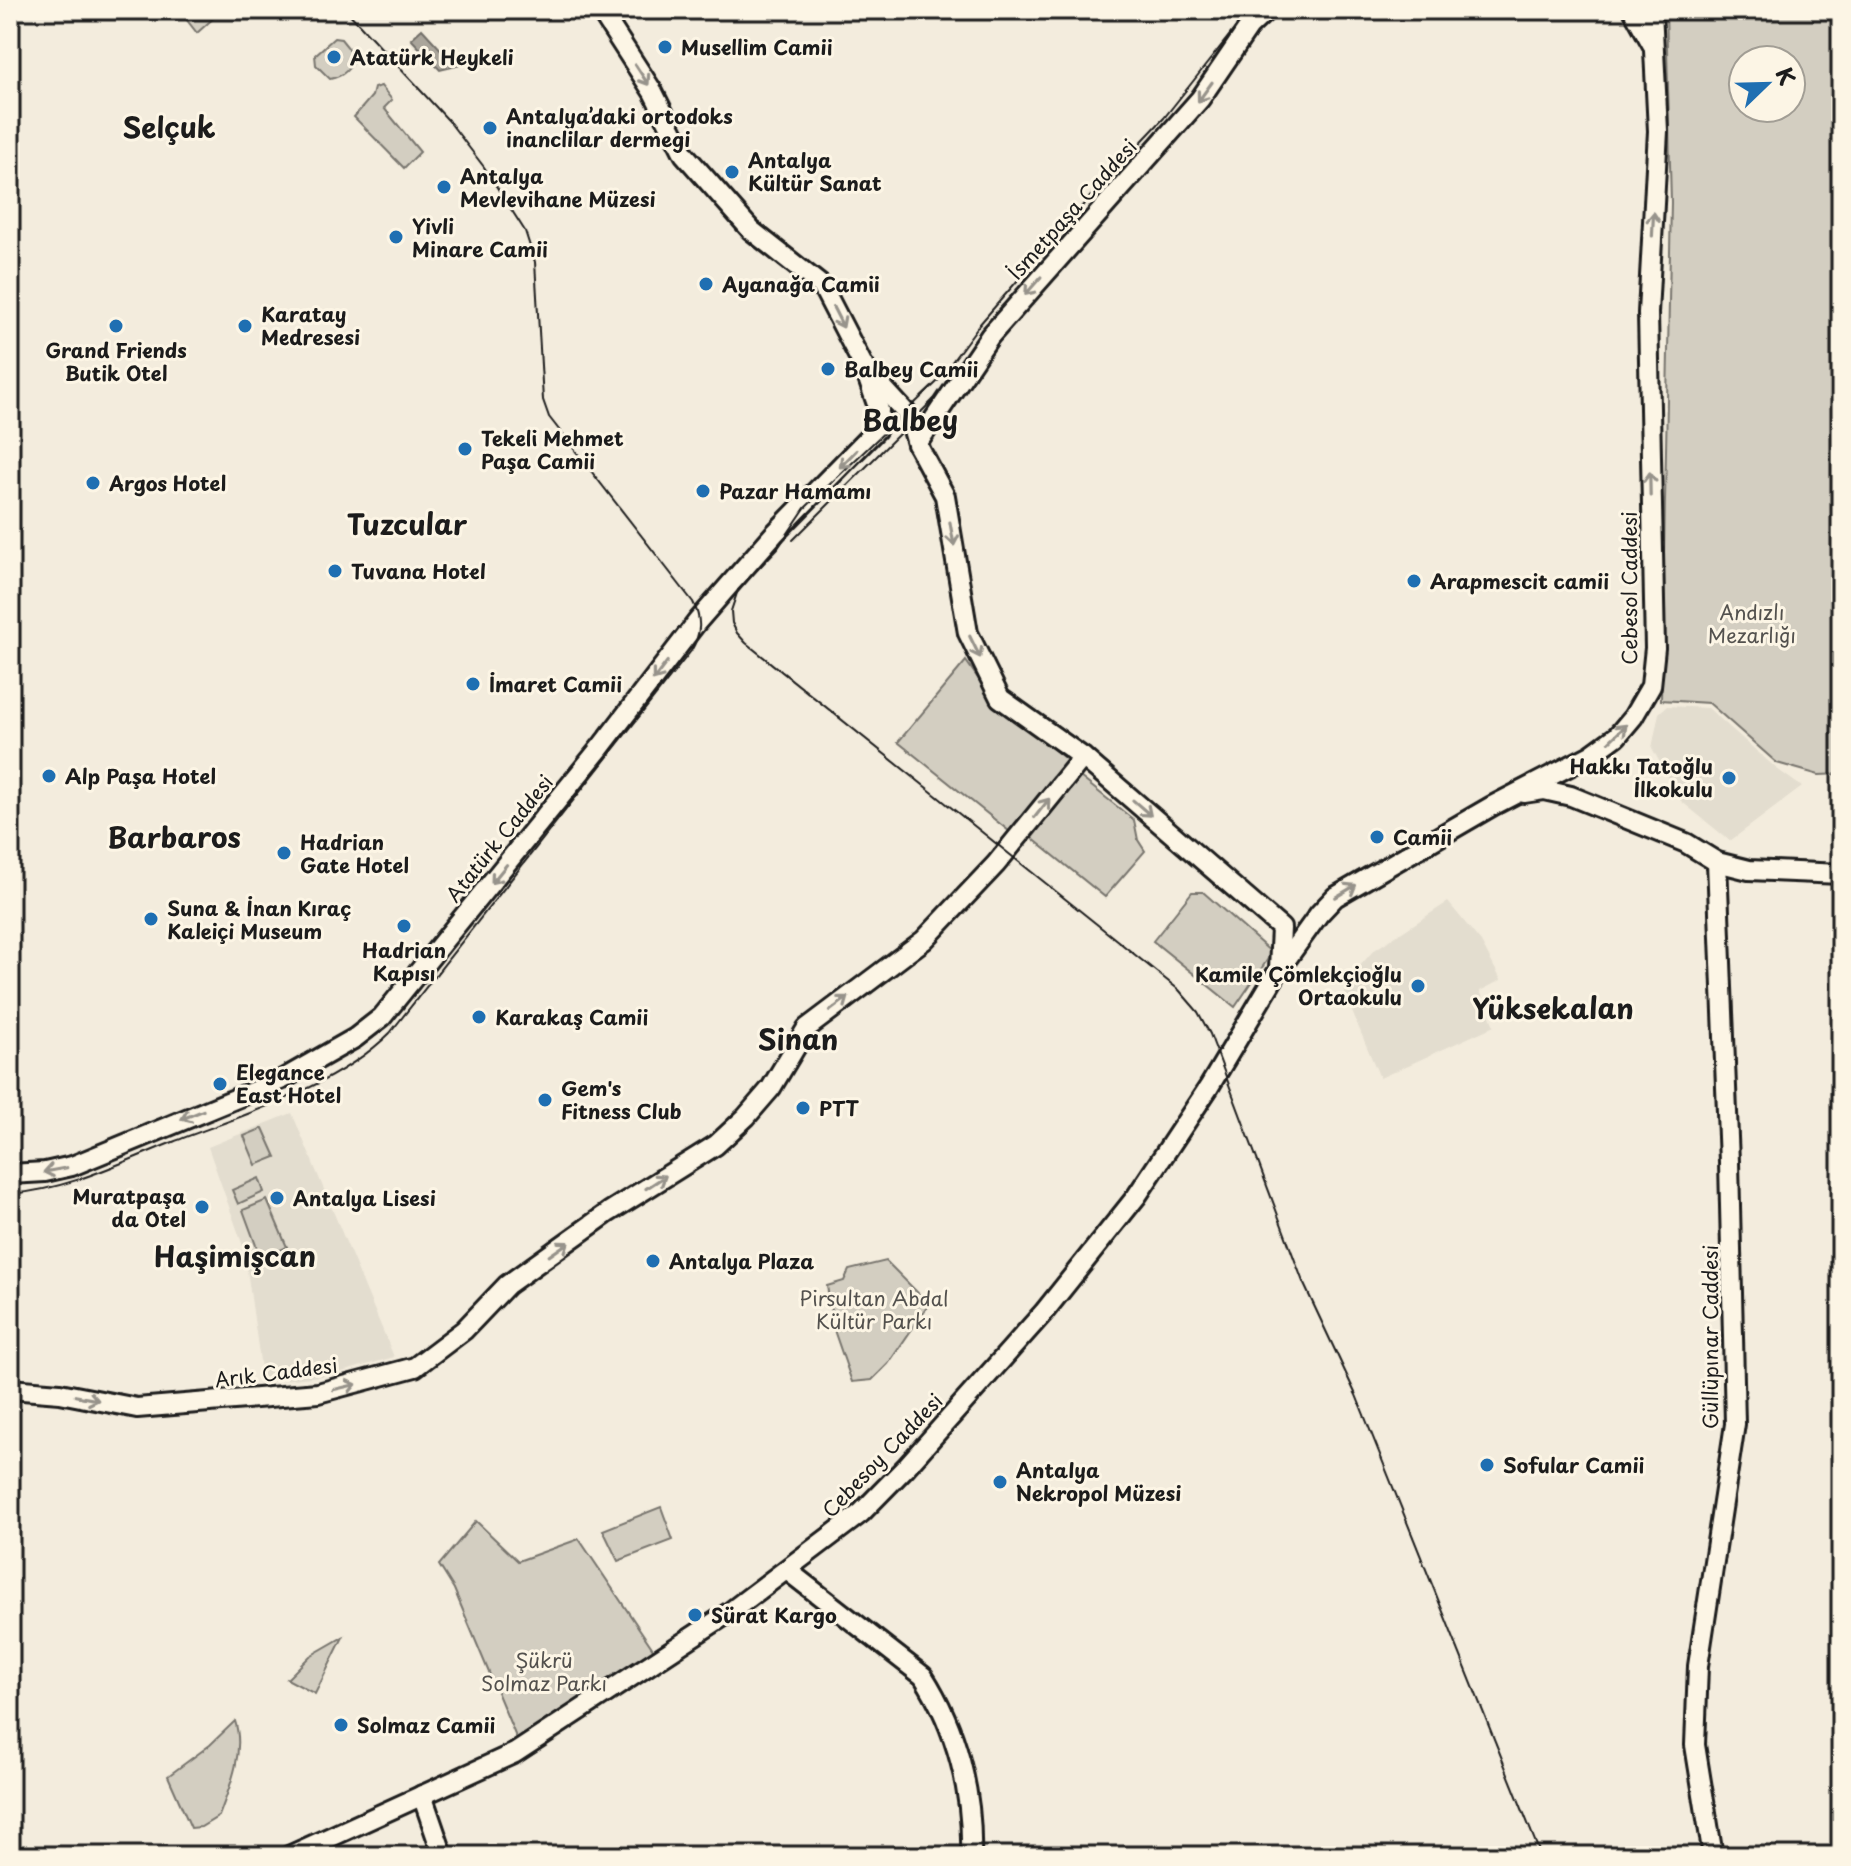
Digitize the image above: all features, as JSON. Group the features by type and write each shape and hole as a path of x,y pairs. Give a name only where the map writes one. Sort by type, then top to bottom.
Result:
{"street":[{"path":"600,10 653,92 684,154 751,230 822,286 864,367 909,416 917,444 945,496 968,633 1000,698 1083,757 1281,928"},
{"name":"İsmetpaşa Caddesi","path":"917,444 990,336 1200,99 1249,27 1267,10"},
{"path":"1633,10 1654,46"},
{"name":"Cebesol Caddesi","path":"1278,971 1335,897 1515,794 1591,755 1617,736 1633,717 1651,686 1655,648 1648,313 1658,131 1652,10"},
{"name":"Atatürk Caddesi","path":"10,1174 45,1172 72,1166 283,1079 355,1038 382,1017 600,748 699,619 774,534 877,429 879,410 864,367"},
{"name":"Arık Caddesi","path":"10,1389 60,1393 137,1408 318,1393 408,1370 464,1330 507,1285 591,1225 716,1145 771,1088 807,1028 924,940 1001,858 1083,757"},
{"path":"1569,766 1563,783 1571,796"},
{"path":"1515,794 1544,790 1571,796 1686,843 1717,862 1749,870 1841,874"},
{"name":"Güllüpınar Caddesi","path":"1713,1856 1695,1745 1698,1666 1735,1424 1717,862"},
{"path":"1281,928 1319,914"},
{"path":"1278,971 1281,928"},
{"name":"Cebesoy Caddesi","path":"289,1856 515,1753 708,1627 788,1571 861,1513 1044,1312 1157,1167 1278,971"},
{"path":"788,1571 923,1676 956,1740 966,1788 971,1856"},
{"path":"416,1798 430,1856"},
{"path":"416,1798 443,1856"}],"shaded area":[{"path":"422,29 444,53 449,52 461,65 440,70 411,39"},
{"name":"Hakkı Tatoğlu İlkokulu","path":"1667,706 1708,708 1802,787 1730,841 1681,801 1652,748 1659,713"},
{"name":"Kamile Çömlekçioğlu Ortaokulu","path":"1448,902 1481,942 1501,980 1480,991 1494,1026 1380,1078 1345,995 1347,981 1373,951"},
{"name":"Antalya Lisesi","path":"292,1113 394,1357 331,1375 263,1382 244,1249 208,1147"}],"green space":[{"path":"179,10 215,10 217,15 197,33"},
{"name":"Andızlı Mezarlığı","path":"1666,10 1841,10 1841,774 1819,775 1777,763 1709,703 1661,700 1671,202"},
{"path":"334,38 341,39 354,55 346,71 330,79 316,65 315,55"},
{"path":"381,86 392,100 384,108 420,152 404,168 354,117 372,96 374,88"},
{"path":"966,661 993,700 1068,761 1009,831 898,742"},
{"path":"1080,777 1134,820 1138,840 1145,851 1105,897 1032,838"},
{"path":"1192,892 1203,892 1272,953 1235,1007 1153,941"},
{"path":"263,1128 276,1157 256,1165 244,1136"},
{"path":"259,1178 264,1192 238,1204 232,1190"},
{"path":"267,1200 287,1247 261,1259 243,1210"},
{"name":"Pirsultan Abdal Kültür Parkı","path":"886,1261 929,1304 888,1364 872,1380 852,1382 835,1333 827,1286 844,1281 849,1270"},
{"path":"661,1507 673,1540 618,1561 603,1530"},
{"name":"Şükrü Solmaz Parkı","path":"476,1521 518,1561 579,1539 657,1655 518,1742 454,1589 439,1565"},
{"path":"343,1637 315,1694 287,1679 310,1656"},
{"path":"235,1721 237,1757 219,1816 201,1827 191,1828 168,1776 210,1745"}],"tram line":[{"path":"10,1194 73,1181 259,1110 316,1084 368,1052 390,1033 691,651 697,639 699,621 693,602 549,417 543,400 535,262 525,231 484,167 448,120 346,10"},
{"path":"1243,10 1236,27 1164,118 1096,190 979,325 937,382 805,508 778,548 738,590 731,611 732,623 746,643 1179,990 1198,1012 1210,1034 1303,1282 1356,1395 1541,1856"},
{"path":"793,540 934,399"}],"place":[{"name":"Musellim Camii","path":"665,47"},
{"name":"Atatürk Heykeli","path":"334,57"},
{"name":"Antalya’daki ortodoks inanclilar dermegi","path":"490,128"},
{"name":"Antalya Kültür Sanat","path":"732,172"},
{"name":"Antalya Mevlevihane Müzesi","path":"444,187"},
{"name":"Yivli Minare Camii","path":"396,237"},
{"name":"Ayanağa Camii","path":"706,284"},
{"name":"Grand Friends Butik Otel","path":"116,326"},
{"name":"Karatay Medresesi","path":"245,326"},
{"name":"Balbey Camii","path":"828,369"},
{"name":"Tekeli Mehmet Paşa Camii","path":"465,449"},
{"name":"Argos Hotel","path":"93,483"},
{"name":"Pazar Hamamı","path":"703,491"},
{"name":"Tuvana Hotel","path":"335,571"},
{"name":"Arapmescit camii","path":"1414,581"},
{"name":"İmaret Camii","path":"473,684"},
{"name":"Alp Paşa Hotel","path":"49,776"},
{"name":"Hakkı Tatoğlu İlkokulu","path":"1729,778"},
{"name":"Camii","path":"1377,837"},
{"name":"Hadrian Gate Hotel","path":"284,853"},
{"name":"Suna & İnan Kıraç Kaleiçi Museum","path":"151,919"},
{"name":"Hadrian Kapısı","path":"404,926"},
{"name":"Kamile Çömlekçioğlu Ortaokulu","path":"1418,986"},
{"name":"Karakaş Camii","path":"479,1017"},
{"name":"Elegance East Hotel","path":"220,1084"},
{"name":"Gem's Fitness Club","path":"545,1100"},
{"name":"PTT","path":"803,1108"},
{"name":"Antalya Lisesi","path":"277,1198"},
{"name":"Muratpaşa da Otel","path":"202,1207"},
{"name":"Antalya Plaza","path":"653,1261"},
{"name":"Sofular Camii","path":"1487,1465"},
{"name":"Antalya Nekropol Müzesi","path":"1000,1482"},
{"name":"Sürat Kargo","path":"695,1615"},
{"name":"Solmaz Camii","path":"341,1725"}],"district":[{"name":"Selçuk","path":"169,126"},
{"name":"Balbey","path":"910,419"},
{"name":"Tuzcular","path":"407,523"},
{"name":"Barbaros","path":"174,836"},
{"name":"Yüksekalan","path":"1553,1007"},
{"name":"Sinan","path":"798,1038"},
{"name":"Haşimişcan","path":"235,1255"}]}
